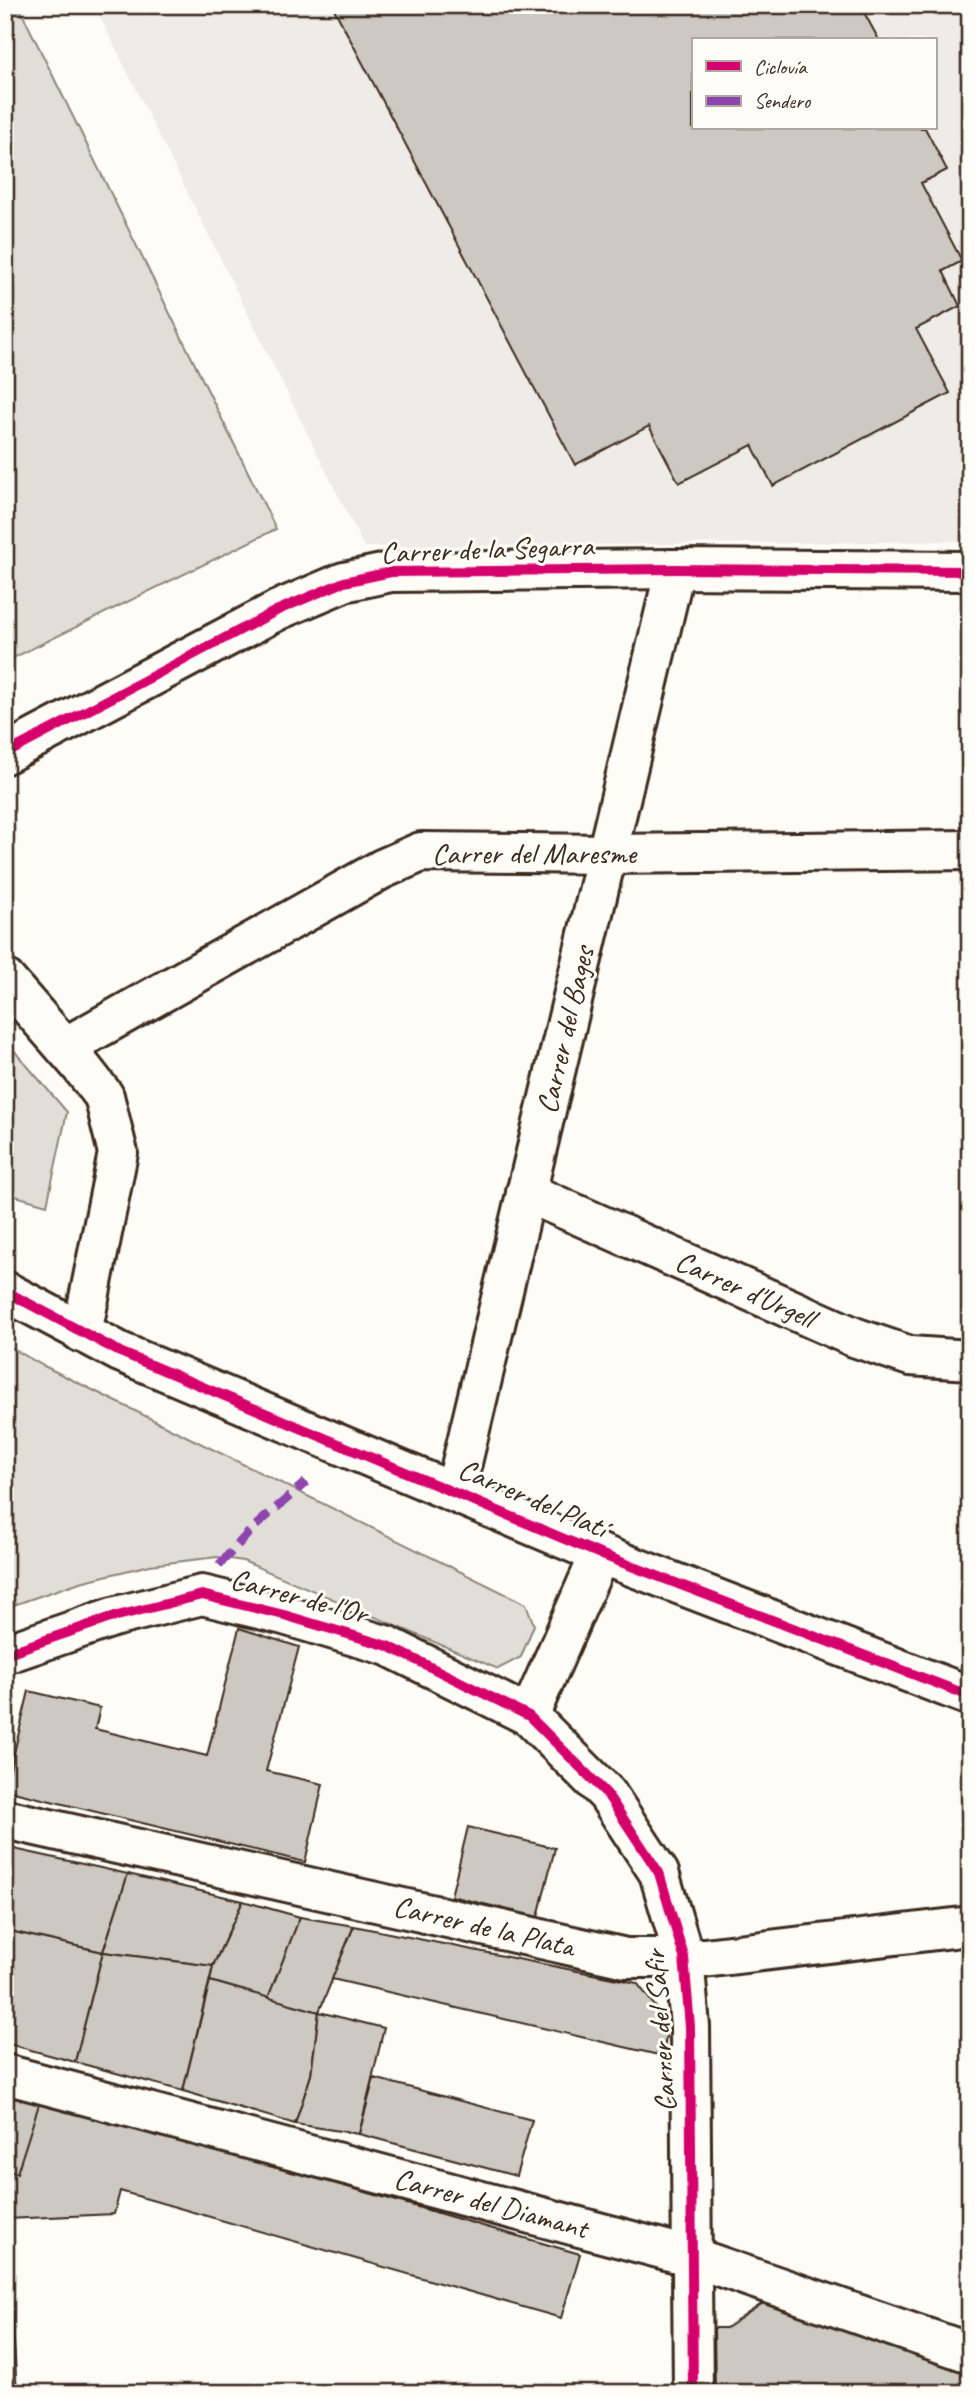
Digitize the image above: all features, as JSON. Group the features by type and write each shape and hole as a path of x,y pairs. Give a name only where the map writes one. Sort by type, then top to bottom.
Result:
{"street":[{"name":"Carrer de la Segarra","path":"5,754 278,610 344,582 391,572 676,569 970,571"},
{"name":"Carrer del Bages","path":"455,1492 676,569"},
{"name":"Carrer del Maresme","path":"65,1047 382,869 421,852 607,854 970,850"},
{"path":"5,979 104,1096 118,1153 82,1333"},
{"name":"Carrer d'Urgell","path":"526,1192 853,1337 910,1356 970,1360"},
{"name":"Carrer del Platí","path":"5,1291 120,1352 600,1554 970,1696"},
{"path":"529,1716 600,1554"},
{"name":"Carrer de l'Or","path":"5,1654 113,1617 202,1595 284,1615 388,1646 529,1716"},
{"name":"Carrer del Safir","path":"529,1716 607,1794 659,1873 684,1957 690,2027 693,2393"},
{"name":"Carrer de la Plata","path":"5,1819 626,1958 704,1958 970,1926"},
{"name":"Carrer del Diamant","path":"5,2074 692,2257 970,2353"}],"shaded area":[{"path":"5,5 18,5 276,529 5,662"},
{"path":"94,5 970,5 970,541 364,547"},
{"path":"5,1040 67,1112 47,1205 5,1193"},
{"path":"5,1344 40,1364 526,1604 534,1625 521,1657 498,1669 243,1561 217,1557 150,1565 80,1582 5,1608"}],"building":[{"path":"332,5 860,5 878,38 692,38 692,130 926,130 947,170 921,183 962,261 943,271 960,306 916,329 950,393 773,486 752,445 679,483 649,426 575,465"},
{"path":"239,1628 299,1647 266,1771 323,1784 305,1862 5,1790 29,1691 100,1708 95,1729 207,1756"},
{"path":"468,1827 555,1848 538,1917 451,1896"},
{"path":"5,1847 128,1874 103,1952 5,1930"},
{"path":"128,1874 243,1901 213,1966 103,1952"},
{"path":"243,1901 300,1917 268,1998 210,1981 213,1966"},
{"path":"300,1917 354,1926 319,2012 268,1998"},
{"path":"354,1926 637,1983 668,2023 663,2056 332,1979"},
{"path":"5,1930 103,1952 75,2062 5,2043"},
{"path":"103,1952 213,1966 183,2091 75,2062"},
{"path":"210,1981 319,2012 311,2075 295,2124 183,2091"},
{"path":"319,2012 384,2028 359,2134 295,2124 311,2075"},
{"path":"374,2078 532,2120 516,2176 359,2134"},
{"path":"5,2088 580,2254 561,2318 120,2191 114,2214 7,2219 17,2393 5,2393"},
{"path":"5,2088 41,2098 17,2173 5,2170"},
{"path":"769,2299 970,2366 970,2393 715,2393 714,2328 726,2328"}],"marked path":[{"path":"219,1565 253,1528 306,1482"}],"cycle path":[{"path":"5,754 278,610 344,582 391,572 675,569 970,571"},
{"path":"5,1291 120,1352 600,1554 970,1696"},
{"path":"5,1654 113,1617 202,1595 284,1615 388,1646 529,1716 607,1794 659,1873 684,1957 690,2027 693,2393"}]}
